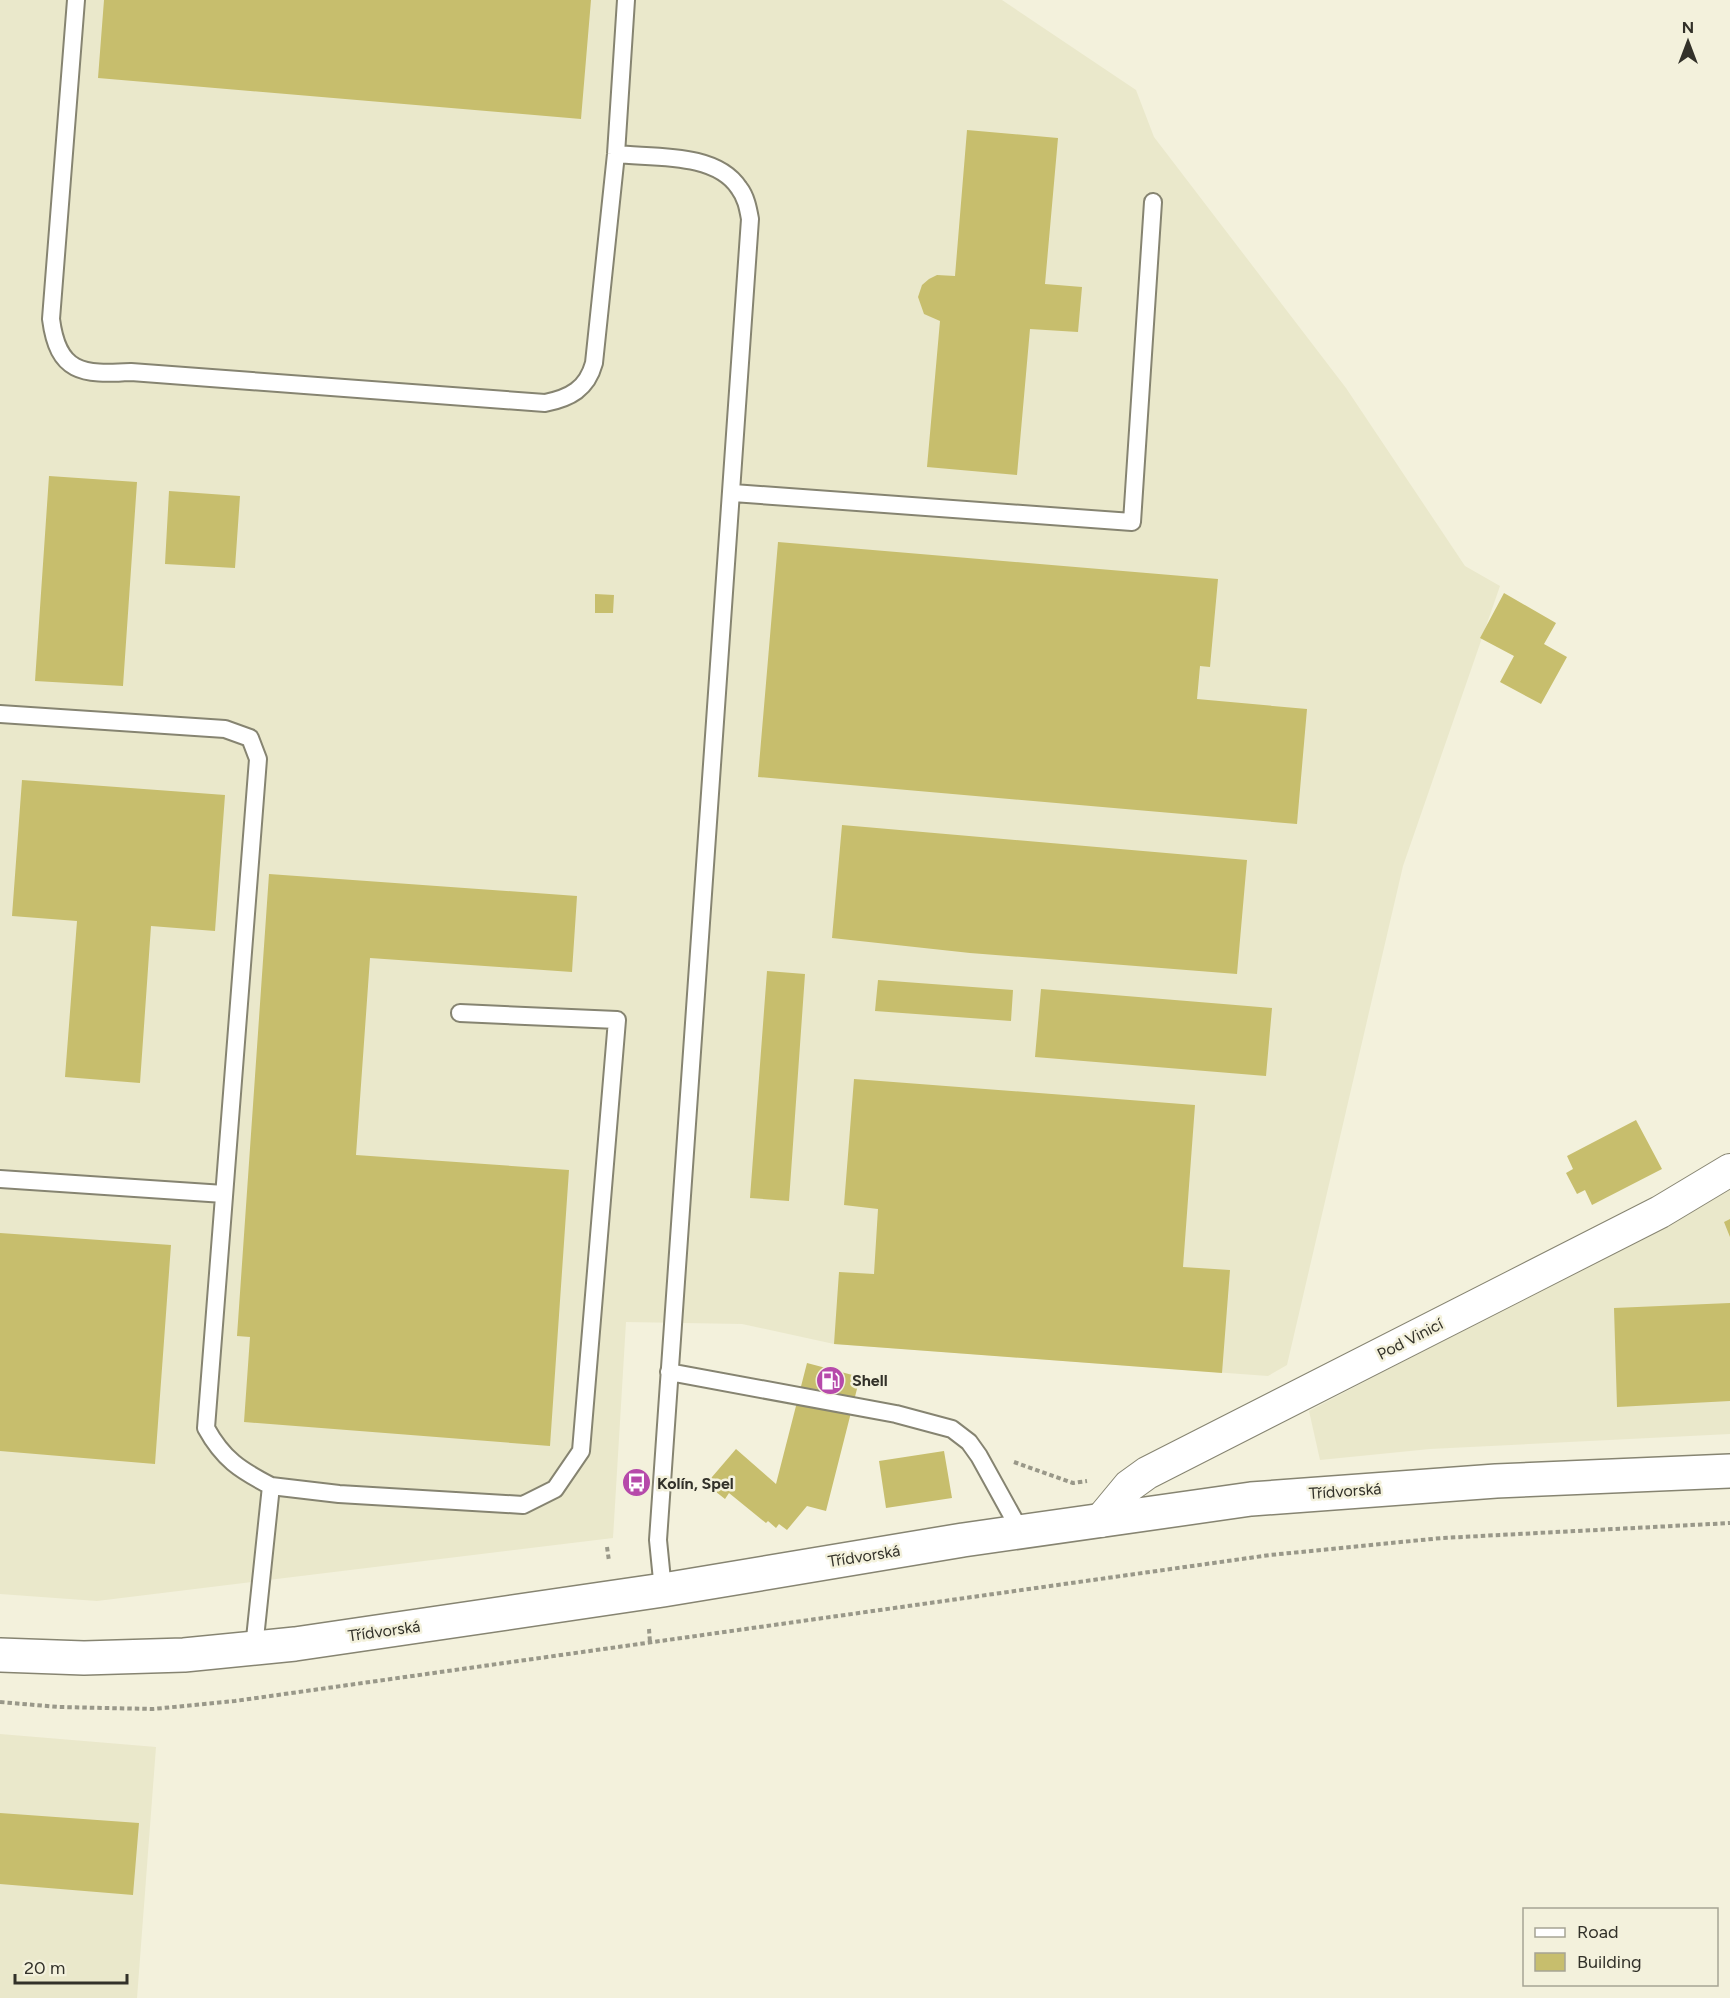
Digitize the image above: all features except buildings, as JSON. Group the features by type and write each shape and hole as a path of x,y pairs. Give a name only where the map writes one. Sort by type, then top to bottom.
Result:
{"main road":[{"name":"Třídvorská","path":"0,1654 84,1658 184,1655 254,1648 663,1590 1202,1505 1324,1492 1496,1481 1730,1471"}],"street":[{"name":"Pod Vinicí","path":"1100,1521 1129,1486 1147,1473 1660,1212 1730,1170"}],"lane":[{"path":"76,0 51,319 53,339 62,357 80,369 96,374 131,372 545,403 563,399 581,389 590,377 594,363 616,154 627,0"},
{"path":"616,154 702,163 725,174 739,187 746,200 750,219 733,493 658,1540 663,1590"},
{"path":"733,493 1132,522 1153,202"},
{"path":"0,714 225,729 250,738 258,759 206,1428 217,1449 239,1469 270,1486 339,1494 523,1505 555,1489 581,1451 616,1020 460,1013"},
{"path":"0,1179 224,1194"},
{"path":"669,1372 896,1414 952,1429 969,1442 979,1456 1022,1532"},
{"path":"254,1648 270,1486"}],"path":[{"path":"1011,1461 1073,1483 1147,1473"},
{"path":"0,1702 59,1707 153,1709 235,1701 1270,1555 1442,1538 1730,1523"}],"shaded area":[{"path":"0,0 1002,0 1136,90 1154,137 1346,388 1465,566 1500,586 1403,866 1287,1365 1268,1376 834,1344 742,1324 626,1322 613,1538 97,1601 0,1594"},
{"path":"1730,1189 1730,1434 1430,1449 1320,1460 1309,1411"},
{"path":"0,1734 156,1747 137,1998 0,1998"}],"place":[{"name":"Shell","path":"831,1380"},
{"name":"Kolín, Spel","path":"636,1483"}]}
